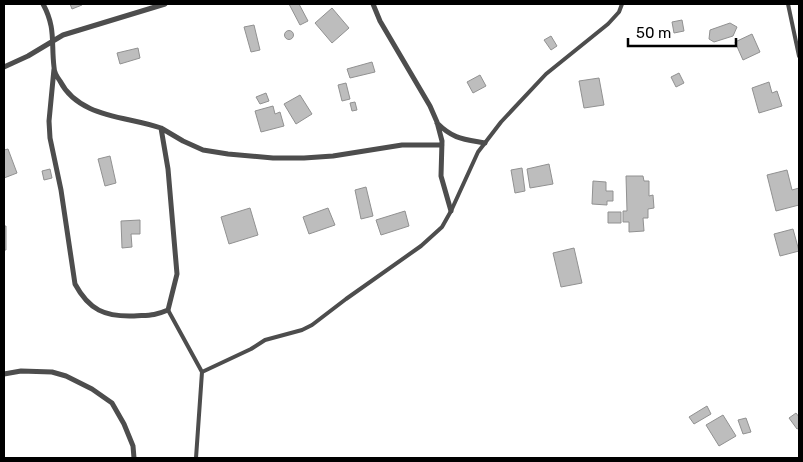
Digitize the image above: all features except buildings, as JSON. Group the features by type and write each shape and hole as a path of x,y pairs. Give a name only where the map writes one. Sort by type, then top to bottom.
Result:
{"street":[{"path":"42,4 50,20 53,40 54,69 49,121 50,138 61,190 75,284 80,293 94,308 110,314 119,316 157,315 168,310 177,274 168,169 161,128"},
{"path":"4,67 71,32 165,4"},
{"path":"373,4 380,21 430,106 437,122 442,141 441,176 451,210"},
{"path":"54,69 69,95 82,104 100,113 161,128 203,150 273,158 304,158 332,156 402,145 442,145"},
{"path":"437,122 446,132 452,135 485,142"},
{"path":"4,374 21,371 52,372 66,376 92,389 112,403 124,424 133,446 134,458"}],"lane":[{"path":"202,372 252,349 265,340 302,330 312,325 421,246 442,228 478,152 501,122 546,74 608,24 619,12 622,4"},
{"path":"788,4 799,56"},
{"path":"168,310 202,372 196,458"}]}
